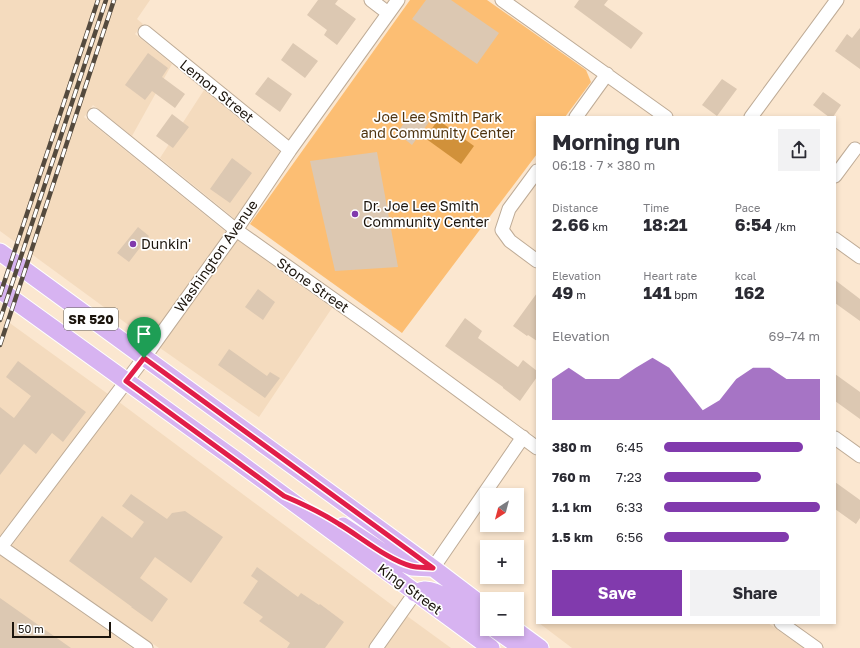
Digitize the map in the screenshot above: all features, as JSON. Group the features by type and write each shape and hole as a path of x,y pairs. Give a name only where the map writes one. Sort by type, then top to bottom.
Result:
{"main road":[{"name":"SR 520","path":"0,252 480,604"},
{"name":"King Street","path":"0,290 491,648"},
{"path":"284,496 307,506 338,523 398,561 412,567 433,568"},
{"path":"415,593 425,590 435,591 480,619"},
{"path":"505,636 522,648"},
{"path":"524,636 540,648"}],"street":[{"path":"371,0 388,13"},
{"name":"Washington Avenue","path":"146,648 1,547 144,358 236,230 290,150 398,0"},
{"path":"502,0 665,116"},
{"path":"752,116 837,0"},
{"name":"Lemon Street","path":"145,32 290,150"},
{"path":"577,116 607,74"},
{"name":"Stone Street","path":"94,115 236,230 371,326 536,447"},
{"path":"836,175 855,149"},
{"path":"536,172 509,209 502,230 510,241 536,260"},
{"path":"836,240 860,257"},
{"path":"433,568 523,438"},
{"path":"836,439 860,456"},
{"path":"376,648 415,593"},
{"path":"782,624 816,648"}],"shaded area":[{"path":"0,0 150,0 137,19 143,24 135,34 172,64 132,136 93,105 84,117 226,232 149,340 0,231"},
{"path":"204,90 280,152 235,219 160,158"},
{"path":"438,120 474,146 461,164 425,138"},
{"path":"237,240 332,308 259,417 160,348"},
{"path":"0,316 108,394 0,538"},
{"path":"119,402 396,608 368,648 159,648 12,545"},
{"path":"0,555 132,648 0,648"},
{"path":"407,616 451,648 385,648"},
{"path":"540,624 769,624 803,648 572,648"}],"green space":[{"name":"Joe Lee Smith Park and Community Center","path":"410,0 487,0 586,70 591,82 566,116 536,116 536,155 402,333 250,224"}],"building":[{"path":"318,0 338,0 335,4 356,19 337,45 324,35 327,30 307,15"},
{"path":"426,0 451,0 499,33 477,64 412,19"},
{"path":"579,0 608,0 604,5 643,33 631,49 574,7"},
{"path":"860,28 860,69 835,51 847,34 852,38"},
{"path":"293,43 318,61 305,78 281,60"},
{"path":"148,53 168,68 162,77 185,94 175,108 152,91 145,100 125,85"},
{"path":"268,77 292,94 280,112 255,94"},
{"path":"722,79 737,89 717,116 702,105"},
{"path":"823,92 841,105 834,116 828,116 813,105"},
{"path":"413,110 429,122 412,145 397,133"},
{"path":"172,114 189,127 173,148 156,136"},
{"name":"Dr. Joe Lee Smith Community Center","path":"377,152 398,267 335,271 310,161"},
{"path":"232,158 252,173 230,203 210,189"},
{"name":"Dunkin'","path":"138,227 149,236 129,262 117,253"},
{"path":"836,281 860,299 860,321 836,304"},
{"path":"258,289 275,302 263,320 245,307"},
{"path":"536,294 536,340 513,326"},
{"path":"465,318 482,331 478,338 518,367 523,360 536,370 536,378 520,401 503,387 445,346"},
{"path":"229,349 267,376 270,372 280,378 265,398 218,365"},
{"path":"18,361 86,412 63,442 52,433 36,454 24,444 0,475 0,407 14,418 31,396 6,377"},
{"path":"836,375 860,392 860,419 836,402"},
{"path":"836,483 860,500 860,518 856,524 836,510"},
{"path":"131,494 167,519 172,513 185,511 223,537 191,583 155,557 140,578 168,599 152,622 69,561 102,516 132,538 144,522 122,506"},
{"path":"257,567 298,597 301,593 319,605 320,604 344,622 325,648 287,648 290,643 259,621 263,617 243,603 258,581 251,576"},
{"path":"0,598 71,648 0,648"}],"railway":[{"path":"0,295 98,0"},
{"path":"0,320 106,0"},
{"path":"0,345 114,0"}],"place":[{"name":"Dr. Joe Lee Smith Community Center","path":"355,214"},
{"name":"Dunkin'","path":"133,244"}],"route":[{"path":"144,358 188,390 433,568 412,567 398,561 338,523 307,506 284,496 126,381 144,358"}]}
